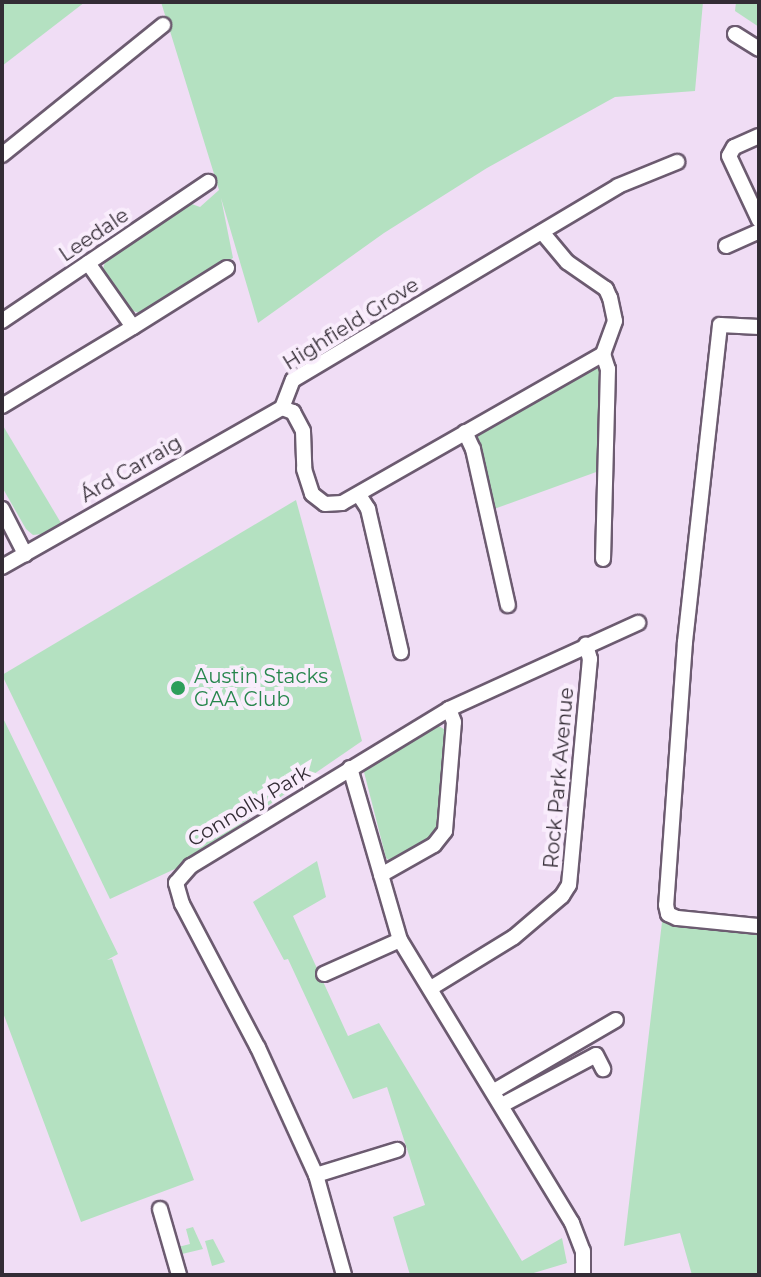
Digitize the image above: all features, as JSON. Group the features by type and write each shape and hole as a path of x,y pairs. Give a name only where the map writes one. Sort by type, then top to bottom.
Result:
{"street":[{"path":"2,155 163,25"},
{"path":"735,34 759,49"},
{"path":"759,136 734,147 729,156 759,220"},
{"name":"Highfield Grove","path":"282,408 293,380 618,186 677,162"},
{"name":"Leedale","path":"2,321 208,182"},
{"path":"726,246 759,231"},
{"path":"542,232 567,262 606,289 615,321 603,354 608,369 603,559"},
{"path":"88,263 133,327"},
{"path":"2,406 227,268"},
{"path":"759,327 720,325 685,642 668,914 759,926"},
{"path":"282,408 293,412 303,431 304,469 312,494 325,504 342,503 603,354"},
{"name":"Árd Carraig","path":"2,567 282,408"},
{"path":"465,432 473,449 508,605"},
{"path":"359,495 368,509 401,652"},
{"path":"2,509 25,554"},
{"name":"Rock Park Avenue","path":"350,768 449,709 638,623"},
{"name":"Rock Park Avenue","path":"431,988 514,937 562,896 569,885 590,659 586,645"},
{"path":"381,875 434,845 445,831 454,722 449,709"},
{"path":"350,768 400,940 572,1223 583,1251 583,1275"},
{"name":"Connolly Park","path":"344,1275 316,1175 258,1048 182,904 176,883 191,866 350,768"},
{"path":"324,974 400,940"},
{"path":"494,1091 616,1020"},
{"path":"502,1105 596,1055 603,1069"},
{"path":"316,1175 397,1150"},
{"path":"160,1209 179,1275"}],"green space":[{"path":"2,2 85,2 2,66"},
{"path":"161,2 703,2 695,91 615,97 487,168 384,233 258,323 221,198 233,258 139,313 130,310 103,269 105,262 189,203 200,207 219,190"},
{"path":"736,2 759,2 759,27 735,11"},
{"path":"593,366 601,370 599,471 494,509 476,441 479,430"},
{"path":"2,424 61,523 42,534 33,535 26,529 2,487"},
{"name":"Austin Stacks GAA Club","path":"296,500 362,741 177,868 110,899 2,675"},
{"path":"2,716 118,954 107,960 112,959 194,1180 81,1222 2,1010"},
{"path":"434,723 447,731 437,832 430,840 391,862 386,858 364,772 368,765"},
{"path":"317,861 326,897 293,916 348,1036 379,1023 522,1261 562,1238 567,1263 527,1275 410,1275 393,1217 425,1205 387,1087 353,1099 288,959 284,960 253,902"},
{"path":"662,922 759,931 759,1275 692,1275 680,1233 624,1246"},
{"path":"193,1227 203,1249 182,1254 178,1247 190,1244 186,1229"},
{"path":"213,1239 225,1262 212,1266 205,1241"}],"place":[{"name":"Austin Stacks GAA Club","path":"178,688"}]}
